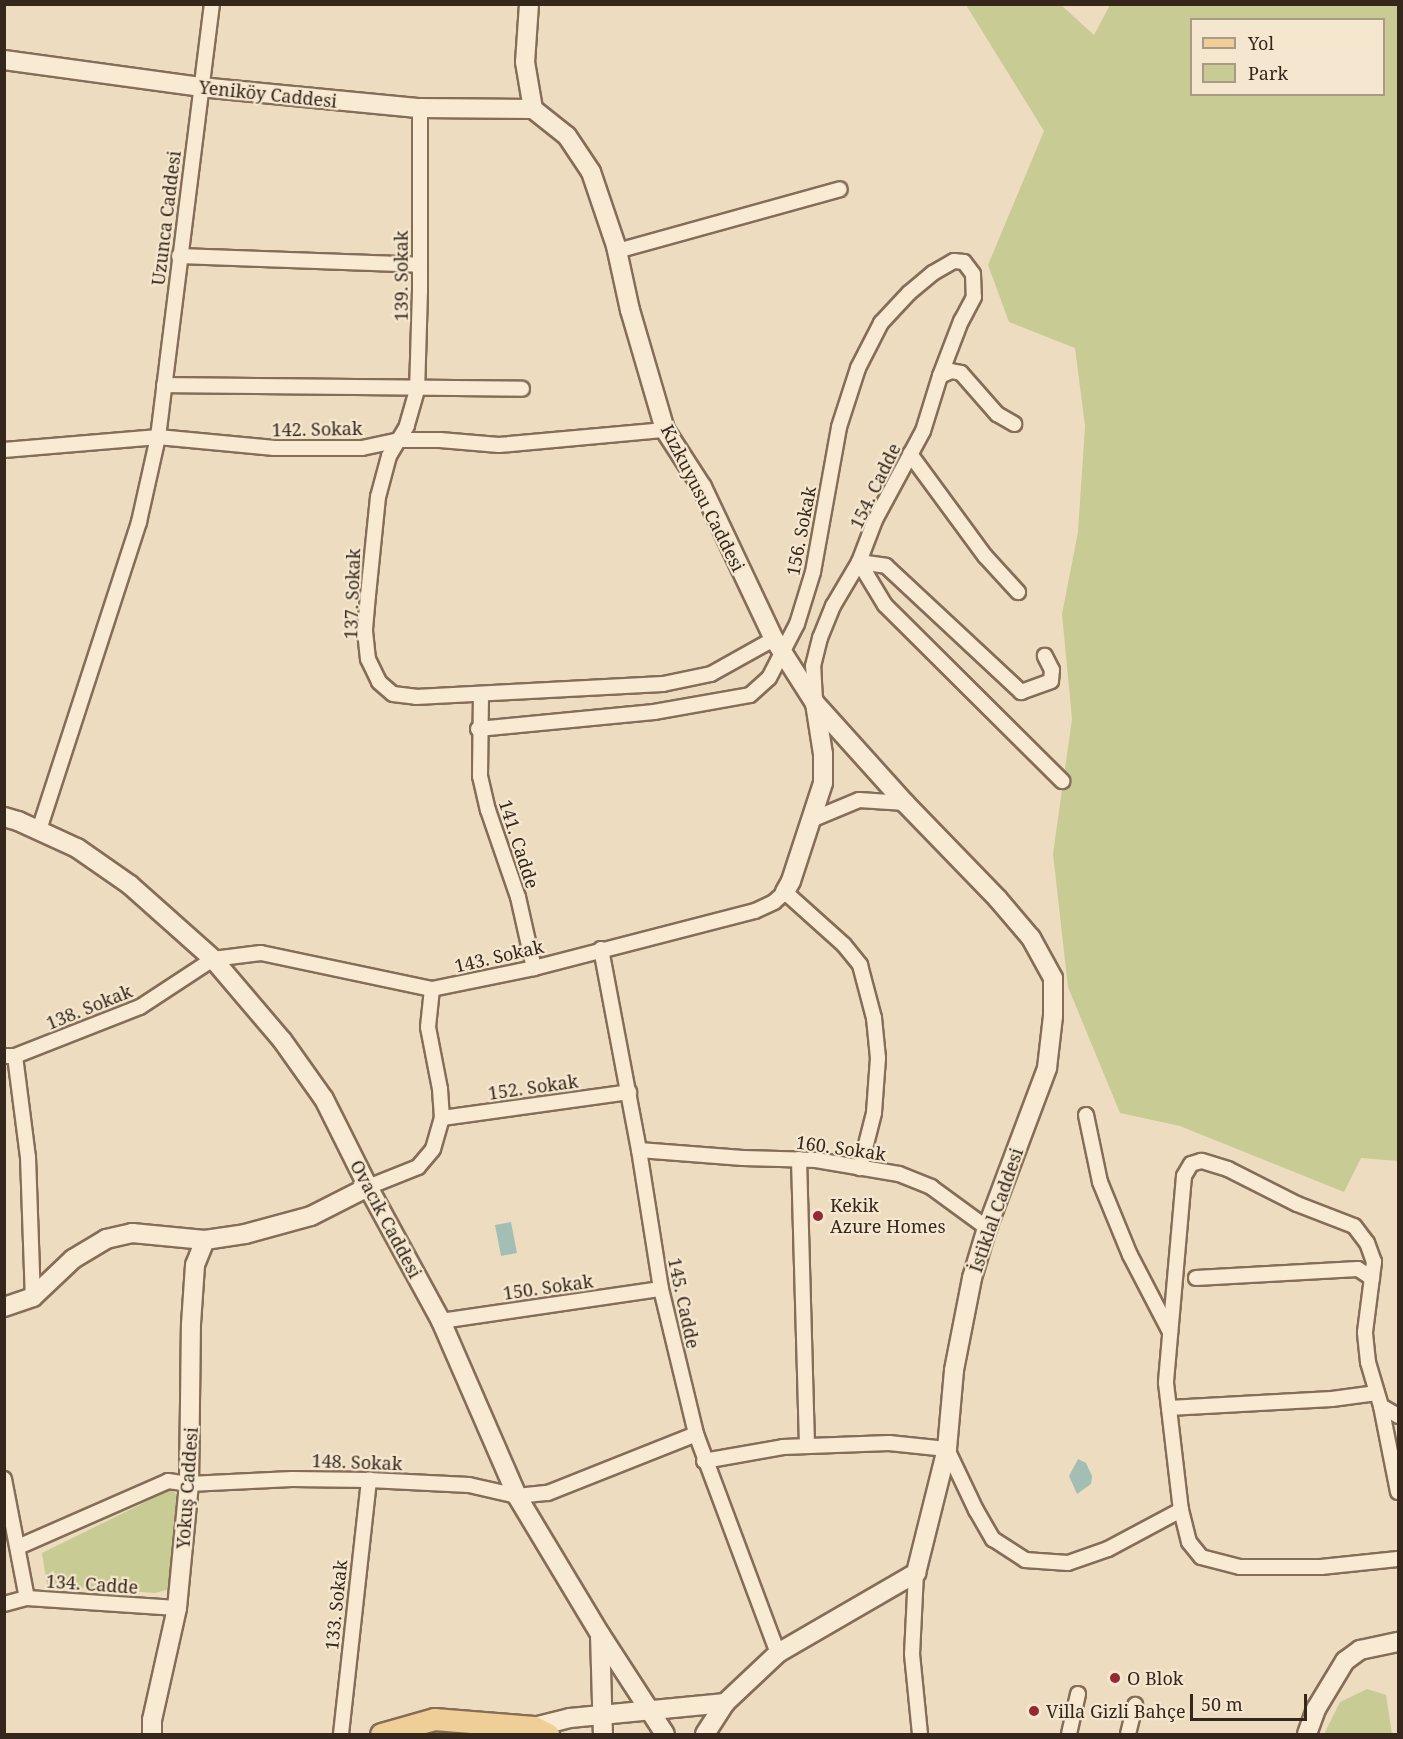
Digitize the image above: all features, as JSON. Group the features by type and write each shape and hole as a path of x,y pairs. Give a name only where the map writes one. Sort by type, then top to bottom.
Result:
{"main road":[{"path":"381,1734 434,1719 541,1731"}],"street":[{"name":"Uzunca Caddesi","path":"39,830 139,522 158,437 212,4"},
{"path":"529,4 525,62 533,109"},
{"name":"Yeniköy Caddesi","path":"4,60 200,87 420,108 533,109"},
{"name":"139. Sokak","path":"399,440 407,426 417,390 420,108"},
{"name":"Kızkuyusu Caddesi","path":"533,109 567,136 591,172 617,251 630,310 665,430 702,488 777,645 815,703 823,754 822,783 785,892"},
{"path":"617,251 840,189"},
{"path":"179,256 420,265"},
{"name":"156. Sokak","path":"478,729 654,712 750,695 769,678 777,645 797,624 813,572 839,427 858,368 881,323 909,293 933,273 954,261 964,262 973,274 974,297 961,321 940,376"},
{"path":"940,376 951,371 961,373 997,414 1014,424"},
{"name":"154. Cadde","path":"815,703 813,666 820,638 833,606 860,562 875,520 923,431 940,376"},
{"path":"164,385 417,390 522,389"},
{"name":"142. Sokak","path":"4,450 158,437 274,448 362,448 399,440 440,440 499,446 665,430"},
{"name":"137. Sokak","path":"399,440 388,456 378,497 371,547 365,631 368,659 379,682 393,694 416,697 481,694"},
{"path":"910,454 985,556 1018,592"},
{"path":"860,562 885,566 1021,692 1051,681 1052,670 1045,656"},
{"path":"860,562 885,605 1062,781"},
{"path":"481,694 663,684 711,674 777,645"},
{"name":"141. Cadde","path":"481,694 478,729 480,776 488,810 518,897 534,968"},
{"name":"İstiklal Caddesi","path":"815,703 904,803 997,898 1031,938 1053,978 1053,1016 1047,1068 987,1228 963,1320 954,1370 947,1449 916,1573"},
{"path":"811,820 859,800 904,803"},
{"name":"Ovacık Caddesi","path":"4,817 77,848 130,885 213,959 282,1040 324,1099 368,1187 441,1321 517,1496 600,1634 603,1734"},
{"path":"785,892 844,945 860,965 874,1018 878,1058 874,1113 860,1168"},
{"name":"143. Sokak","path":"213,959 261,953 432,989 534,968 754,911 774,902 785,892"},
{"name":"145. Cadde","path":"601,949 629,1092 661,1289 696,1434 704,1461 778,1653"},
{"name":"138. Sokak","path":"10,1056 140,1007 213,959"},
{"path":"4,1307 33,1297 73,1258 106,1239 132,1233 205,1240 245,1234 311,1216 368,1187 418,1167 433,1149 442,1118 440,1089 428,1028 432,989"},
{"path":"10,1056 27,1157 33,1297"},
{"name":"152. Sokak","path":"442,1118 629,1092"},
{"path":"1086,1115 1100,1182 1130,1255 1170,1332"},
{"name":"160. Sokak","path":"639,1150 799,1159 899,1174 931,1187 987,1228"},
{"path":"799,1159 807,1446"},
{"path":"1398,1492 1379,1399 1368,1362 1365,1332 1374,1262 1367,1243 1354,1227 1297,1204 1228,1169 1201,1161 1191,1164 1184,1176 1166,1383 1180,1510 1189,1542 1201,1557 1240,1567 1321,1567 1398,1559"},
{"name":"Yokuş Caddesi","path":"152,1734 152,1720 177,1608 189,1484 191,1324 195,1264 205,1240"},
{"path":"1196,1278 1358,1269 1372,1278"},
{"name":"150. Sokak","path":"441,1321 661,1289"},
{"path":"1169,1408 1332,1399 1379,1399 1398,1416"},
{"name":"148. Sokak","path":"18,1547 168,1481 189,1484 292,1479 369,1480 469,1485 517,1496 548,1493 696,1434"},
{"path":"704,1461 783,1447 889,1443 947,1449 976,1510 993,1539 1025,1560 1068,1563 1108,1549 1180,1510"},
{"path":"4,1479 27,1598"},
{"name":"133. Sokak","path":"341,1734 369,1480"},
{"path":"705,1734 725,1703 778,1653 916,1573"},
{"path":"916,1573 912,1654 920,1734"},
{"name":"134. Cadde","path":"4,1604 27,1598 177,1608"},
{"path":"600,1634 665,1734"},
{"path":"1307,1734 1316,1709 1345,1661 1360,1650 1398,1642"},
{"path":"1069,1734 1078,1694"},
{"path":"541,1731 570,1718 725,1703"},
{"path":"1128,1734 1135,1705"}],"green space":[{"path":"966,5 1061,5 1094,35 1110,5 1398,5 1398,1161 1361,1158 1344,1192 1180,1126 1120,1113 1068,987 1053,854 1072,719 1062,614 1078,532 1085,426 1075,348 1009,322 988,265 1044,131"},
{"path":"172,1489 178,1497 170,1589 155,1593 47,1585 42,1553"},
{"path":"1367,1689 1386,1695 1392,1734 1324,1734 1340,1702"}],"water":[{"path":"511,1222 517,1253 501,1256 495,1225"},
{"path":"1078,1459 1086,1463 1092,1476 1091,1484 1077,1494 1069,1476"}],"place":[{"name":"Kekik Azure Homes","path":"818,1216"},
{"name":"O Blok","path":"1115,1678"},
{"name":"Villa Gizli Bahçe","path":"1034,1711"}]}
